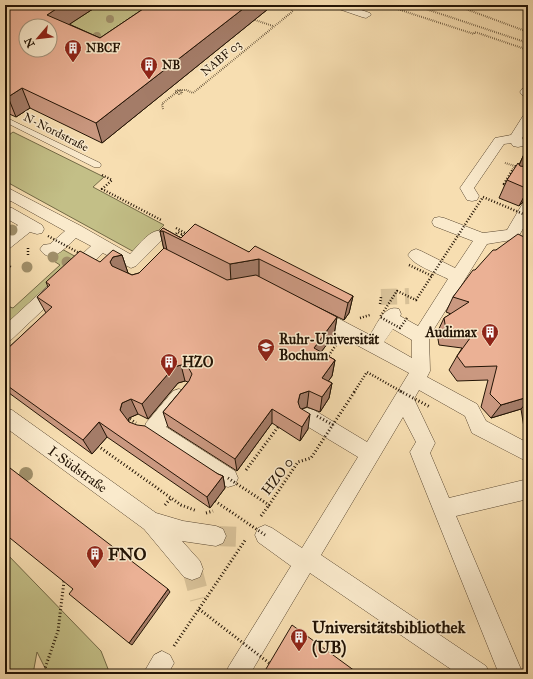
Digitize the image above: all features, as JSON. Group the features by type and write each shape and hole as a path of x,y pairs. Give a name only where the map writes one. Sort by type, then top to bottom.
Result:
{"street":[{"path":"336,5 366,15"},
{"path":"477,197 467,188 500,141 517,140 528,120"},
{"path":"5,198 10,194 76,230 102,245 128,267 165,238"},
{"path":"439,222 482,239 512,235 528,207"},
{"path":"5,214 7,212 52,251 76,230"},
{"path":"5,244 34,236"},
{"path":"482,239 421,336 413,384 426,443 420,452 511,674"},
{"path":"6,333 102,245"},
{"path":"413,260 422,258 423,260 459,277"},
{"path":"306,309 373,345 432,404"},
{"path":"373,345 397,317 421,336"},
{"path":"413,384 471,410 479,427 528,453"},
{"path":"237,674 413,384"},
{"path":"185,390 138,422 236,476"},
{"name":"I-Südstraße","path":"5,416 152,522 192,569"},
{"path":"312,416 370,454"},
{"path":"444,509 528,489"},
{"name":"I-Südstraße","path":"152,522 170,529 192,534 216,536"},
{"path":"256,529 306,560 478,674"}],"lane":[{"name":"N-Nordstraße","path":"5,119 97,165"}],"path":[{"name":"NABF 03","path":"163,109 162,104 178,90 186,90 193,94 274,27 292,11 290,7 285,5"},
{"path":"385,5 474,34 475,32 528,50"},
{"path":"397,5 410,9 414,5 528,43"},
{"path":"426,9 430,5"},
{"path":"455,5 528,32"},
{"path":"255,20 274,27"},
{"path":"502,168 506,162 515,166 504,184 509,186"},
{"path":"98,173 112,180 102,189 165,238"},
{"path":"397,317 400,328 380,317 397,291 416,300 432,276 477,197 486,191"},
{"path":"477,197 528,216"},
{"path":"170,225 190,235"},
{"path":"178,232 183,234 165,238 178,232"},
{"path":"34,236 82,255"},
{"path":"413,260 432,276"},
{"path":"5,263 12,268"},
{"path":"323,363 339,341"},
{"name":"HZO 0","path":"159,669 199,609 256,529 268,505 298,462 311,458 367,372 432,404"},
{"path":"312,416 333,425"},
{"path":"268,505 236,476 278,427"},
{"path":"98,446 181,505 202,513 213,511"},
{"path":"209,496 256,529"},
{"path":"43,674 58,631 64,581"},
{"path":"199,609 269,663"}],"shaded area":[{"path":"99,5 180,5 105,58 58,37 58,32"},
{"path":"13,132 104,177 93,187 164,225 136,253 5,181 5,138"},
{"path":"60,248 80,259 5,327 5,312 10,307 13,308 60,265 49,258"},
{"path":"5,552 101,651 110,674 48,674 37,652 33,674 5,674"}],"building":[{"path":"5,5 62,5 47,15 54,18 18,18 18,58 58,58 58,20 100,38 149,5 248,5 96,123 22,88 8,97 5,96"},
{"path":"518,163 520,166 528,167 528,189 507,180"},
{"path":"195,224 249,252 255,246 353,296 348,303 259,259 230,264 163,231 160,231 163,228 181,238"},
{"name":"Audimax","path":"518,234 528,239 528,397 501,405 490,394 497,366 465,367 457,356 473,334 446,330 444,318 469,302 453,297 473,270 475,270 493,250 496,250"},
{"name":"HZO","path":"164,248 227,280 256,275 337,317 314,348 335,360 322,378 332,383 322,397 309,391 300,394 298,402 300,408 310,414 302,427 272,409 235,459 163,412 189,381 192,374 188,367 181,365 174,367 142,404 131,399 122,403 120,410 129,422 145,426 223,476 207,497 99,422 83,440 5,384 5,351 52,307 37,297 50,285 46,282 80,251 100,262 113,250 122,255 113,257 110,262 112,266 132,275 139,273"},
{"name":"FNO","path":"10,468 168,589 129,643 69,594 73,589 5,534 5,473"},
{"name":"Universitätsbibliothek (UB)","path":"292,625 359,674 263,674"}],"tunnel":[{"path":"381,297 409,296"},
{"path":"216,536 243,537"},
{"path":"192,569 200,599"}],"place":[{"name":"NBCF","path":"73,63"},
{"name":"NB","path":"149,80"},
{"name":"Audimax","path":"490,347"},
{"name":"Ruhr-Universität Bochum","path":"266,362"},
{"name":"HZO","path":"169,377"},
{"name":"FNO","path":"95,569"},
{"name":"Universitätsbibliothek (UB)","path":"299,652"}]}
